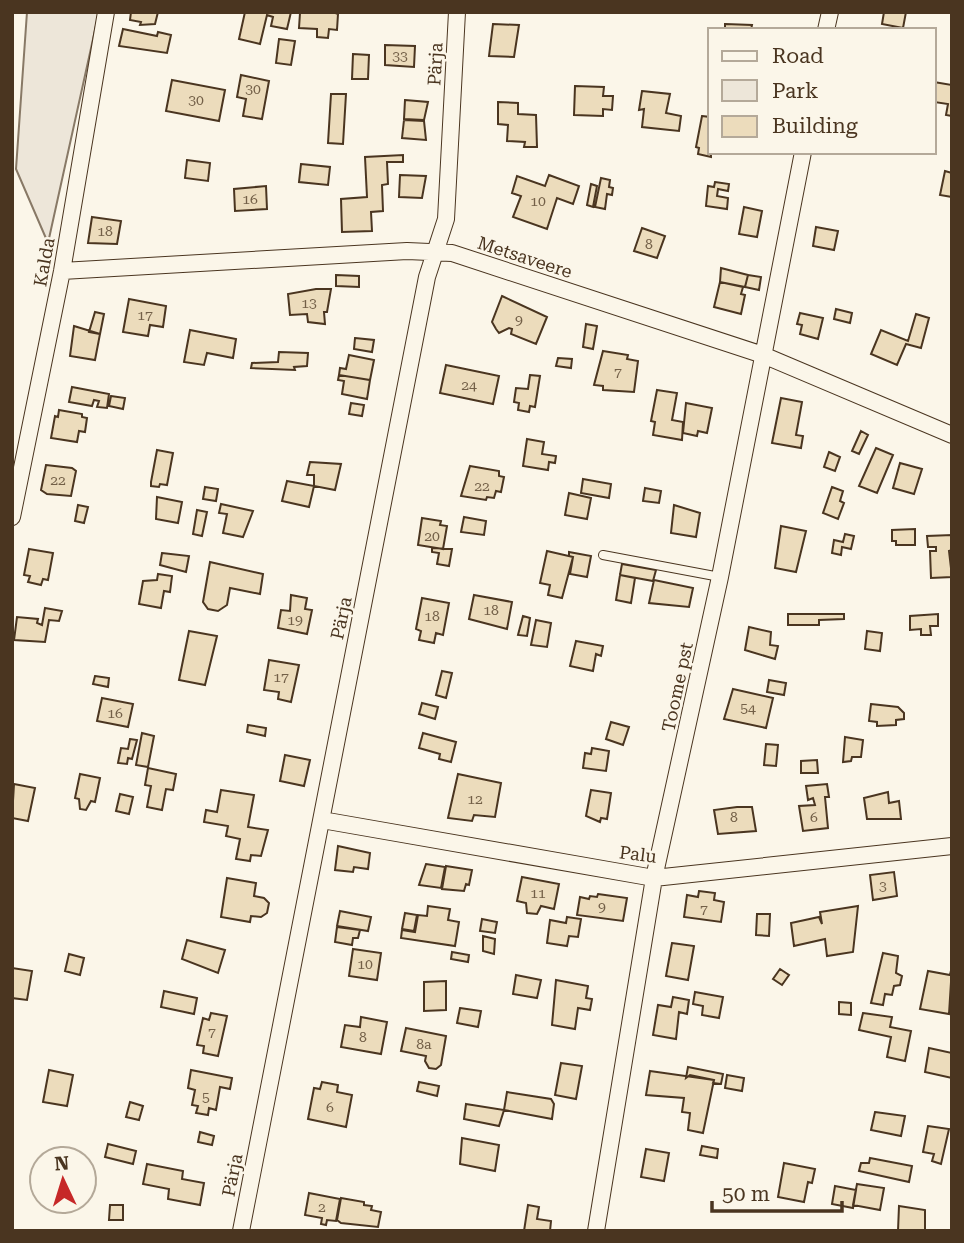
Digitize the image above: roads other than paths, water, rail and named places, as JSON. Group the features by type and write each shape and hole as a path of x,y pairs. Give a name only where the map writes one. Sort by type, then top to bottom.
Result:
{"street":[{"name":"Kalda","path":"12,517 62,271 106,12"},
{"name":"Pärja","path":"241,1231 427,277 446,219 457,12"},
{"name":"Toome pst","path":"596,1231 654,878 720,577 803,154"},
{"name":"Metsaveere","path":"62,271 436,251 452,253 763,355 952,435"},
{"name":"Palu","path":"322,820 654,878 952,846"}],"lane":[{"path":"603,555 720,577"}]}
